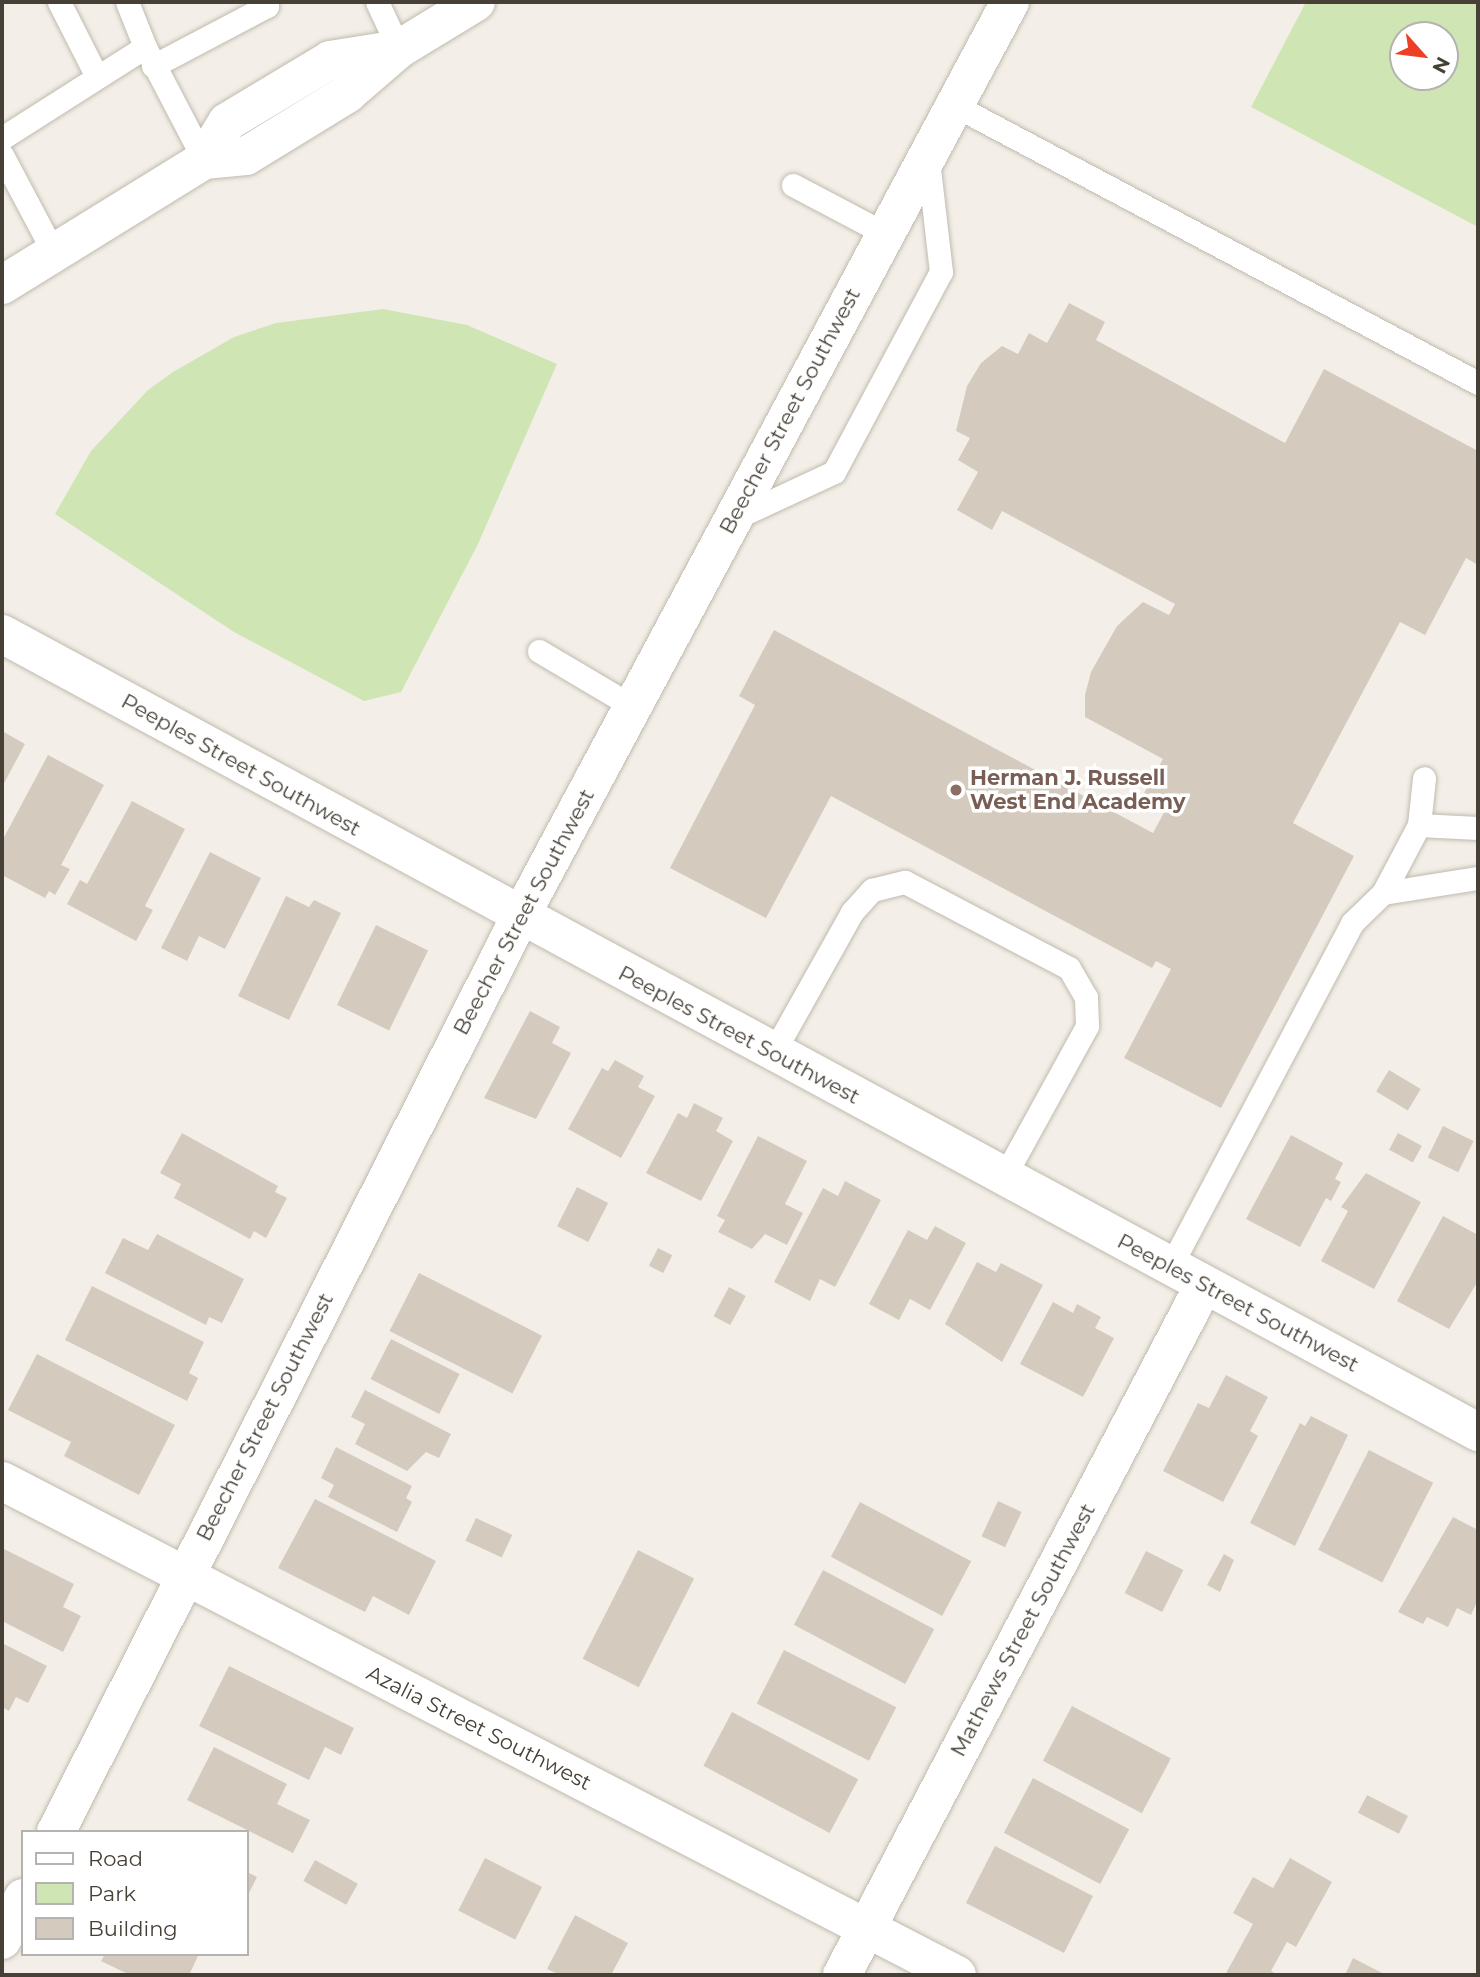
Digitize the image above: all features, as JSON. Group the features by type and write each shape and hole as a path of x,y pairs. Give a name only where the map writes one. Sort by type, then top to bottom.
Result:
{"street":[{"path":"2,285 55,256 204,160 227,122 330,60 399,49 476,2"},
{"name":"Beecher Street Southwest","path":"57,1830 520,917 1010,2"},
{"name":"Peeples Street Southwest","path":"2,634 773,1054 1478,1432"},
{"name":"Mathews Street Southwest","path":"842,1975 1204,1285"},
{"name":"Azalia Street Southwest","path":"2,1481 957,1975"},
{"path":"2,1940 21,1902"}],"lane":[{"path":"59,2 97,77"},
{"path":"127,2 149,56 204,160"},
{"path":"377,2 399,49"},
{"path":"2,138 97,77 268,3"},
{"path":"954,105 1478,383"},
{"path":"2,155 55,256"},
{"path":"732,520 834,472 900,350 941,272 927,156"},
{"path":"793,185 886,234"},
{"path":"539,651 632,706"},
{"path":"1170,1267 1352,923 1383,893 1419,825 1424,778"},
{"path":"1419,825 1478,828"},
{"path":"1383,893 1478,878"},
{"path":"773,1054 852,912 872,890 905,882 1069,968 1086,997 1087,1026 1004,1177"}],"green space":[{"path":"1306,2 1478,2 1478,227 1251,107"},
{"path":"383,309 467,325 557,364 478,544 401,692 364,701 234,632 55,514 91,451 148,390 173,372 234,337 276,323"}],"building":[{"path":"1069,303 1105,322 1096,340 1285,443 1324,369 1478,451 1478,565 1466,558 1425,635 1400,622 1293,823 1354,856 1221,1108 1124,1058 1171,969 1156,961 1152,968 831,796 766,918 670,868 755,705 739,696 774,630 1153,833 1167,807 1144,793 1163,759 1085,717 1085,695 1091,672 1117,626 1143,602 1169,615 1175,604 1002,511 992,530 957,510 978,472 958,460 970,438 956,431 967,386 981,363 1002,346 1018,354 1029,333 1047,343"},
{"path":"2,731 25,744 2,787"},
{"path":"48,755 104,785 61,865 70,869 55,895 49,891 45,898 2,875 2,841"},
{"path":"132,801 185,829 145,906 153,910 136,941 67,904 80,880 87,884"},
{"path":"210,852 261,878 225,949 199,936 187,961 161,948"},
{"path":"286,896 309,907 314,900 341,913 289,1020 238,996"},
{"path":"376,925 428,950 389,1030 337,1005"},
{"path":"530,1011 560,1027 552,1043 571,1053 536,1119 484,1098"},
{"path":"615,1060 644,1076 638,1087 655,1096 621,1158 568,1129 602,1068 608,1071"},
{"path":"1389,1070 1421,1089 1408,1110 1376,1091"},
{"path":"694,1103 723,1118 716,1131 733,1141 701,1201 646,1173 678,1113 687,1118"},
{"path":"1443,1126 1474,1141 1458,1172 1428,1157"},
{"path":"182,1133 278,1186 275,1192 287,1198 266,1238 254,1231 250,1239 174,1198 181,1184 160,1173"},
{"path":"1398,1133 1422,1146 1413,1162 1389,1150"},
{"path":"1291,1135 1343,1163 1335,1179 1341,1182 1331,1201 1326,1198 1300,1247 1246,1219"},
{"path":"758,1136 807,1161 785,1204 803,1213 787,1245 765,1234 752,1249 718,1232 725,1220 717,1216"},
{"path":"1366,1173 1421,1202 1374,1289 1321,1261 1348,1211 1341,1207"},
{"path":"845,1181 881,1200 835,1287 820,1279 810,1301 774,1282 823,1188 838,1196"},
{"path":"577,1187 608,1203 588,1242 557,1226"},
{"path":"1443,1216 1478,1235 1478,1281 1449,1329 1397,1301"},
{"path":"935,1226 966,1243 930,1310 910,1299 899,1320 869,1304 908,1230 927,1240"},
{"path":"157,1234 244,1279 222,1323 209,1317 206,1325 105,1273 123,1238 148,1250"},
{"path":"658,1248 672,1255 663,1273 649,1266"},
{"path":"977,1262 996,1272 1001,1263 1043,1285 1002,1362 945,1324"},
{"path":"419,1273 542,1336 512,1394 389,1331"},
{"path":"92,1286 204,1342 189,1373 198,1378 187,1401 65,1340"},
{"path":"729,1287 746,1296 730,1325 714,1316"},
{"path":"1053,1302 1073,1313 1077,1304 1101,1317 1095,1328 1114,1338 1083,1397 1020,1364"},
{"path":"391,1339 460,1374 439,1414 371,1379"},
{"path":"37,1354 175,1425 139,1495 64,1456 71,1442 8,1410"},
{"path":"1226,1375 1268,1397 1250,1431 1258,1436 1223,1502 1163,1471 1198,1403 1209,1408"},
{"path":"365,1390 451,1434 439,1458 426,1452 407,1471 355,1444 365,1424 351,1417"},
{"path":"1311,1416 1348,1435 1295,1546 1250,1523 1300,1423 1305,1426"},
{"path":"336,1447 412,1486 406,1498 412,1502 397,1532 328,1497 334,1485 321,1478"},
{"path":"1369,1450 1433,1483 1382,1582 1318,1550"},
{"path":"315,1499 436,1561 409,1615 373,1596 365,1612 278,1568"},
{"path":"998,1501 1022,1512 1005,1547 982,1536"},
{"path":"860,1502 971,1561 942,1616 831,1557"},
{"path":"1453,1517 1478,1530 1478,1600 1471,1615 1457,1608 1448,1627 1427,1617 1423,1624 1398,1612"},
{"path":"476,1518 512,1535 502,1558 465,1541"},
{"path":"2,1548 74,1584 63,1607 81,1616 63,1652 2,1621"},
{"path":"638,1550 694,1579 639,1687 583,1659"},
{"path":"1146,1551 1183,1570 1162,1612 1125,1593"},
{"path":"1224,1554 1234,1560 1220,1592 1207,1585"},
{"path":"823,1570 934,1629 905,1684 794,1625"},
{"path":"2,1643 47,1666 28,1703 16,1697 9,1711 2,1707"},
{"path":"784,1650 896,1707 869,1761 757,1703"},
{"path":"229,1666 354,1728 341,1755 325,1747 309,1780 199,1726"},
{"path":"1072,1706 1171,1759 1142,1813 1043,1761"},
{"path":"732,1712 858,1779 830,1833 703,1766"},
{"path":"214,1747 287,1784 277,1804 310,1820 293,1853 187,1800"},
{"path":"1033,1778 1129,1829 1100,1884 1004,1833"},
{"path":"1367,1795 1408,1816 1399,1834 1358,1813"},
{"path":"995,1846 1093,1896 1064,1953 966,1903"},
{"path":"485,1858 542,1887 515,1940 458,1911"},
{"path":"1290,1858 1332,1882 1296,1947 1287,1942 1271,1971 1278,1975 1225,1975 1253,1924 1233,1913 1253,1877 1273,1888"},
{"path":"315,1860 358,1884 346,1905 303,1881"},
{"path":"248,1872 257,1877 248,1895"},
{"path":"575,1915 628,1943 611,1975 560,1975 547,1969"},
{"path":"104,1956 198,1956 189,1975 130,1975 101,1961"},
{"path":"1353,1958 1386,1975 1345,1975"}],"place":[{"name":"Herman J. Russell West End Academy","path":"956,790"}]}
